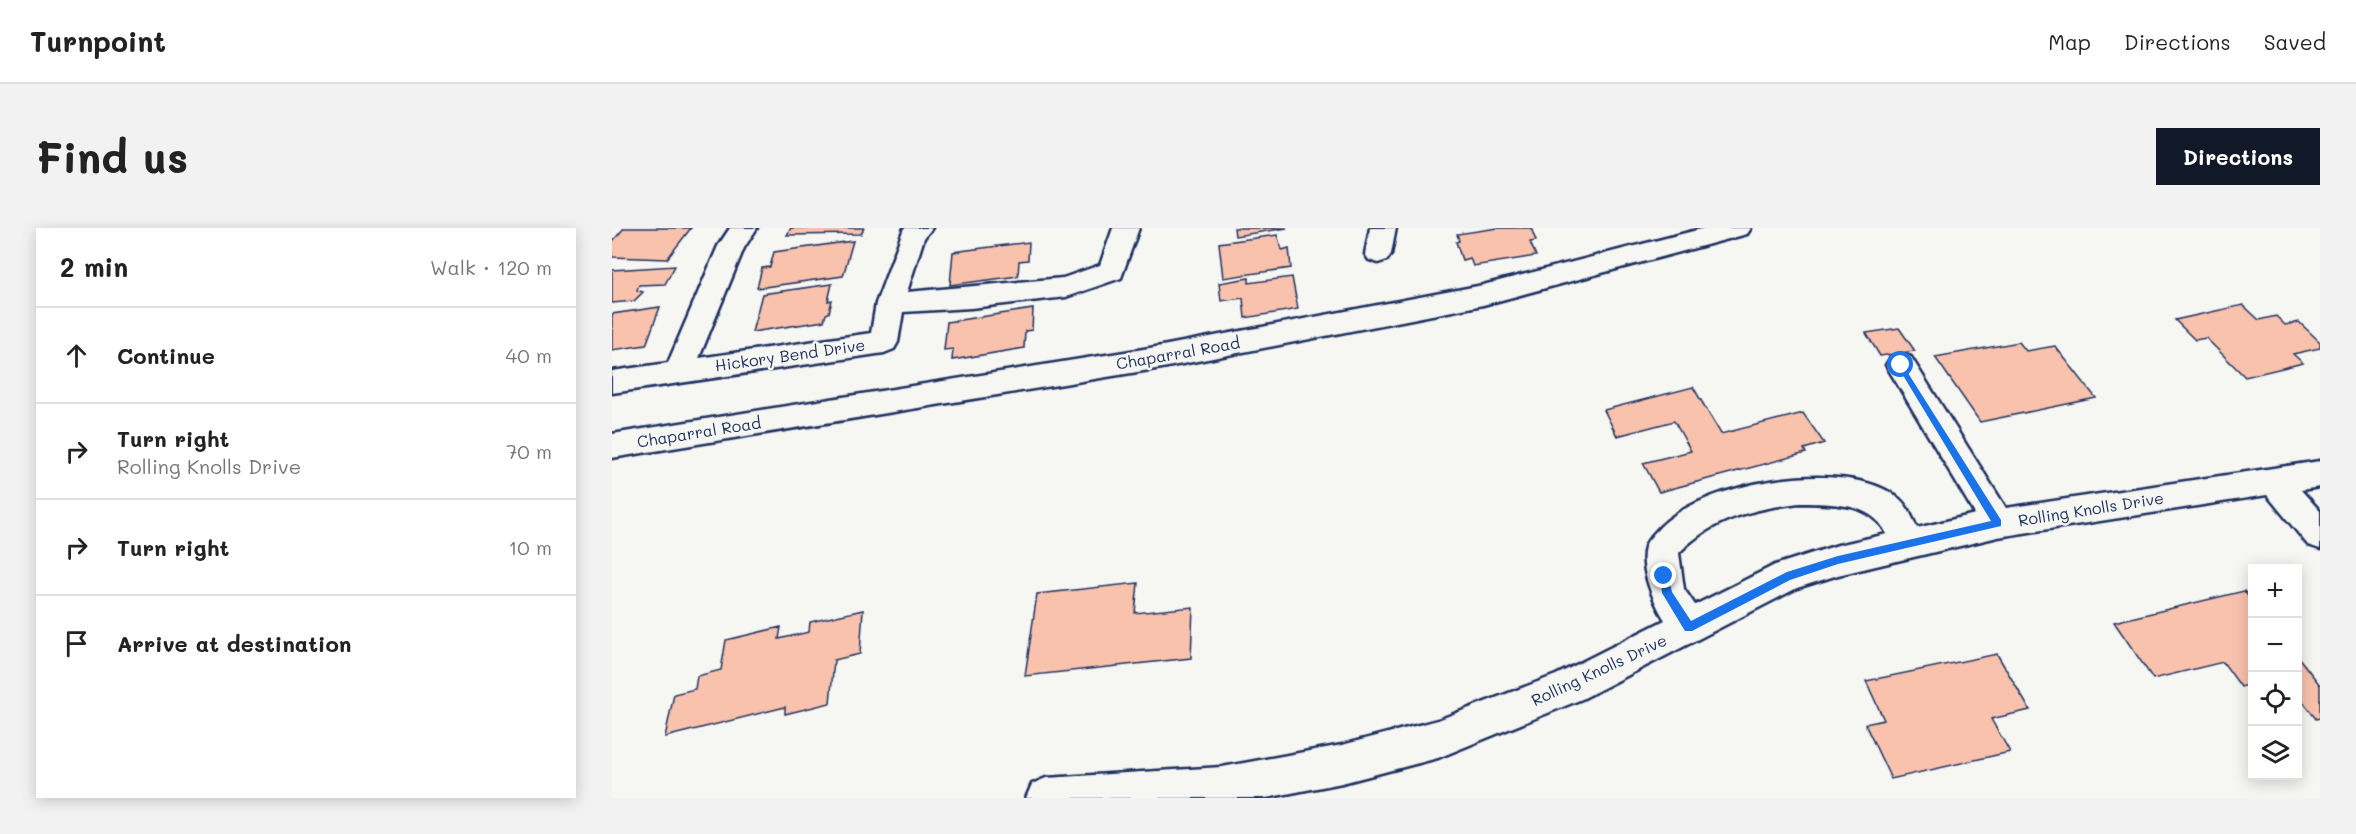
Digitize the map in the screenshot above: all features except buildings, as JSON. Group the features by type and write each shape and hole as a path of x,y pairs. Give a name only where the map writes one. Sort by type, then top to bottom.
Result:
{"street":[{"path":"679,371 731,246 744,228"},
{"name":"Hickory Bend Drive","path":"612,382 884,342 890,303 912,235 919,228"},
{"path":"890,303 971,298 1066,287 1111,271 1126,228"},
{"path":"1378,254 1383,228"},
{"name":"Chaparral Road","path":"612,446 1162,357 1437,304 1483,295 1738,228"},
{"path":"1901,365 1998,523"},
{"name":"Rolling Knolls Drive","path":"1046,798 1222,787 1342,764 1438,739 1569,687 1787,576 1838,560 1998,523 2320,474"},
{"path":"2275,482 2320,535"},
{"path":"1689,627 1667,593 1661,549 1668,539 1704,515 1727,505 1769,494 1798,491 1837,489 1861,494 1887,507 1908,544"}],"route":[{"path":"1664,576 1667,593 1689,627 1787,576 1838,560 1998,523 1901,365"}]}
